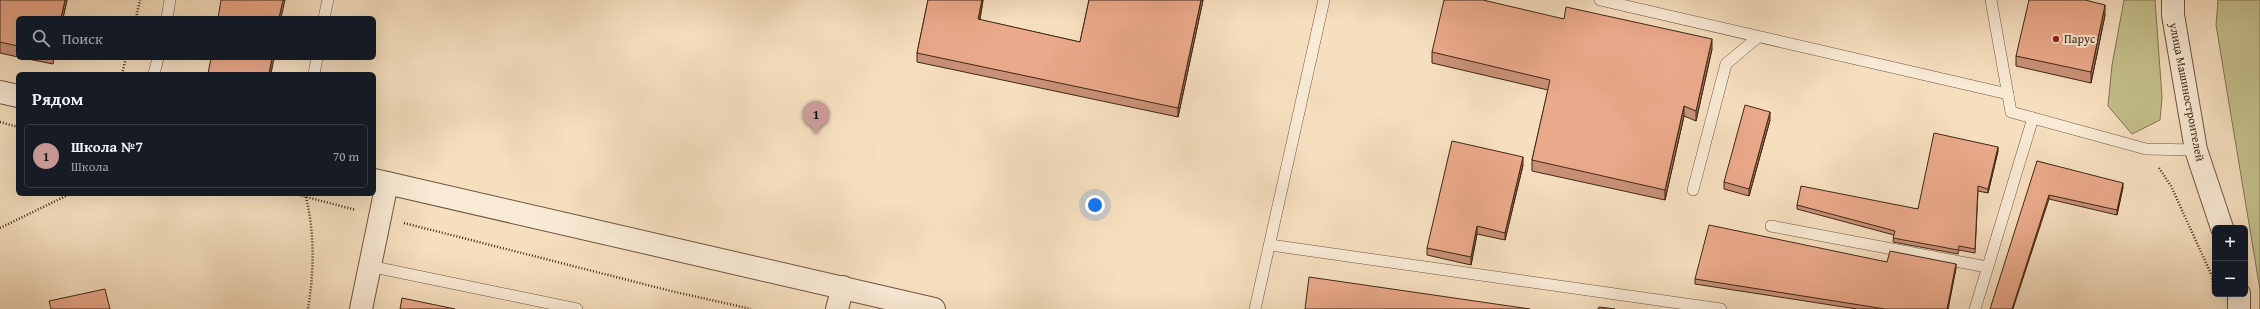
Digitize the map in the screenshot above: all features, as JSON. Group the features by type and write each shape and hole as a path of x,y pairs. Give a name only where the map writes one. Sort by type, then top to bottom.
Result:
{"street":[{"name":"улица Машиностроителей","path":"2173,0 2172,15 2196,150 2221,225"},
{"path":"0,92 16,96"},
{"path":"361,309 380,216 380,181 934,309"},
{"path":"837,309 843,287"},
{"path":"2239,297 2239,309"}],"lane":[{"path":"166,16 170,0"},
{"path":"324,16 328,0"},
{"path":"1255,309 1324,0"},
{"path":"1600,0 2008,94"},
{"path":"1991,0 2011,112 2146,149 2196,150"},
{"path":"1693,190 1726,64 1758,37"},
{"path":"154,72 158,60"},
{"path":"314,72 317,60"},
{"path":"1975,309 2033,118"},
{"path":"1771,226 1987,267"},
{"path":"1270,245 1721,309"},
{"path":"369,266 577,309"}],"path":[{"path":"136,16 140,0"},
{"path":"122,72 126,60"},
{"path":"0,122 16,126"},
{"path":"2146,149 2171,186 2212,276"},
{"path":"0,228 66,196"},
{"path":"302,196 664,289 751,309"},
{"path":"306,197 313,239 313,267 308,309"}],"shaded area":[{"path":"2124,0 2155,0 2162,97 2160,120 2132,134 2108,106 2112,65"},
{"path":"2218,0 2260,0 2260,290 2216,25"}],"building":[{"path":"0,0 65,0 61,16 16,16 16,46 0,42"},
{"path":"221,0 283,0 279,16 218,16"},
{"path":"928,0 982,0 978,19 1080,42 1089,0 1201,0 1178,108 917,53"},
{"path":"1444,0 1483,0 1564,19 1566,7 1712,39 1696,111 1684,106 1665,190 1532,160 1550,80 1432,52"},
{"path":"2029,0 2085,0 2105,5 2091,72 2016,56"},
{"path":"211,60 272,60 269,72 208,72"},
{"path":"1745,105 1770,112 1749,189 1724,182"},
{"path":"1934,133 1998,147 1988,189 1978,186 1975,249 1959,246 1958,250 1893,238 1895,231 1797,205 1801,186 1918,209"},
{"path":"1452,141 1523,157 1505,233 1477,226 1471,257 1427,248"},
{"path":"2037,161 2123,183 2117,210 2049,195 2012,309 1990,309"},
{"path":"1709,225 1887,262 1890,251 1956,264 1947,309 1885,309 1695,279"},
{"path":"1309,277 1530,309 1305,309"},
{"path":"105,289 110,309 51,309 49,301"},
{"path":"402,298 455,309 400,309"},
{"path":"1599,307 1615,309 1598,309"}],"place":[{"name":"Парус","path":"2056,39"},
{"name":"Школа №7","path":"816,134"}]}
